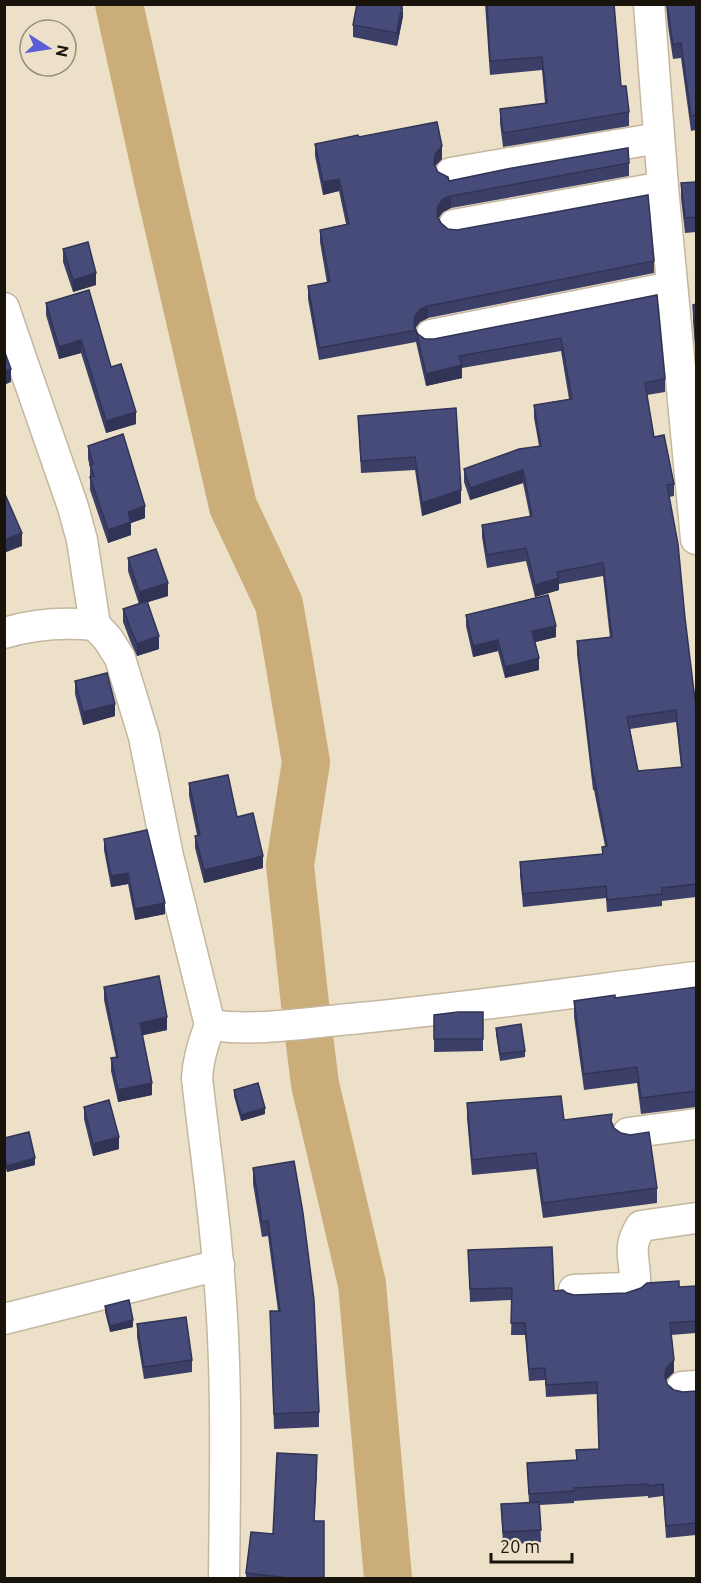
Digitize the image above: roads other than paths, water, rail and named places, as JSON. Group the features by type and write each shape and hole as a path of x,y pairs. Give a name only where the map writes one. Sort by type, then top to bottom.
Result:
{"street":[{"path":"649,4 663,187 696,539"},
{"path":"451,173 659,138"},
{"path":"454,225 663,187"},
{"path":"431,334 672,287"},
{"path":"4,308 73,507 82,540 95,625 108,639 120,658 144,737 168,856 210,1025 201,1047 197,1078 219,1265 224,1346 224,1578"},
{"path":"4,633 57,624 95,625"},
{"path":"210,1025 242,1028 291,1025 433,1011 696,977"},
{"path":"628,1133 696,1124"},
{"path":"574,1290 625,1288 635,1284 636,1272 632,1250 634,1237 641,1226 696,1218"},
{"path":"4,1319 219,1265"}],"waterway":[{"path":"119,4 233,506 279,604 288,655 306,762 290,865 305,1004 315,1084 362,1284 388,1578"}]}
